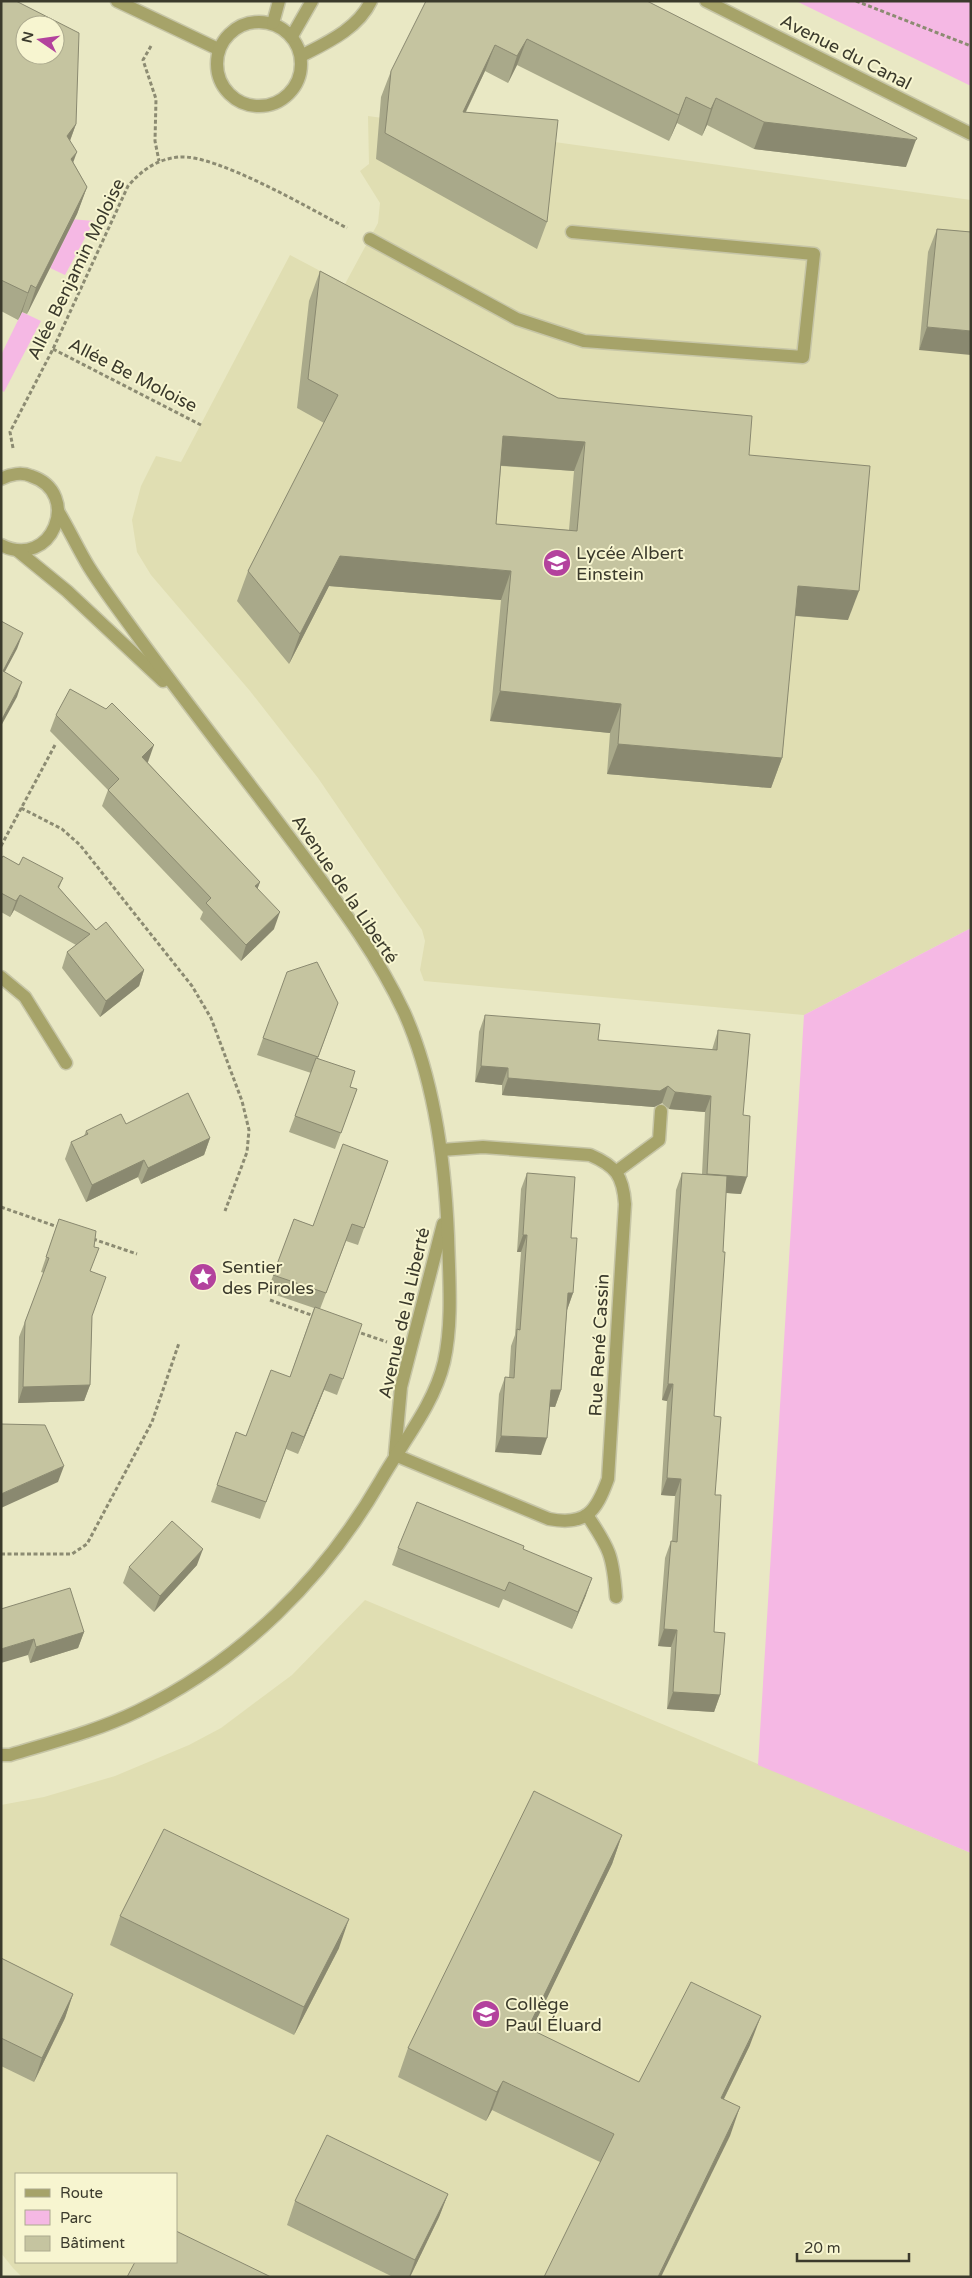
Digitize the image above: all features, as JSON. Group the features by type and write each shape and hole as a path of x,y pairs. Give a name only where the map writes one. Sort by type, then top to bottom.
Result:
{"street":[{"path":"117,1 218,49"},
{"path":"273,23 279,1"},
{"path":"292,36 312,1"},
{"path":"301,56 340,36 368,8 371,1"},
{"name":"Avenue du Canal","path":"706,1 971,134"},
{"path":"251,22 273,23 292,36 301,56 299,78 286,97 266,106 244,104 226,92 216,72 218,49 231,31 251,22"},
{"path":"370,239 517,319 584,340 803,357 814,254 572,232"},
{"name":"Avenue de la Liberté","path":"1,1755 10,1755 79,1734 137,1712 198,1678 254,1636 291,1601 332,1555 365,1507 433,1396 444,1362 450,1309 447,1209 441,1150 423,1062 404,1012 366,944 244,776 184,700 90,568 58,511 56,498 50,488 40,479 28,474 6,476"},
{"path":"18,551 34,548 47,540 57,522 58,511"},
{"name":"Avenue de la Liberté","path":"1,545 18,551 67,591 184,700"},
{"path":"1,977 25,996 66,1063"},
{"path":"441,1150 483,1147 590,1155 606,1162 617,1171 659,1140 661,1111"},
{"name":"Rue René Cassin","path":"587,1515 600,1502 608,1479 625,1204 624,1188 617,1171"},
{"name":"Avenue de la Liberté","path":"395,1456 401,1387 447,1209"},
{"path":"395,1456 549,1519 567,1522 587,1515 606,1543 614,1564 616,1597"}],"path":[{"path":"856,1 971,46"},
{"path":"159,161 155,141 156,99 143,60 165,23"},
{"name":"Allée Benjamin Moloise","path":"6,476 10,432 53,349 128,186 141,171 159,161 180,157 213,163 234,171 370,239"},
{"name":"Allée Be Moloise","path":"53,349 201,425"},
{"path":"1,846 55,745"},
{"path":"21,808 62,829 80,845 192,986 211,1018 242,1101 249,1130 246,1152 225,1211"},
{"path":"1,1207 64,1229"},
{"path":"92,1238 137,1254"},
{"path":"270,1300 317,1317"},
{"path":"354,1330 411,1350"},
{"path":"1,1554 72,1554 87,1544 152,1422 179,1343"}],"shaded area":[{"name":"Lycée Albert Einstein","path":"368,116 971,200 971,928 804,1015 424,981 420,970 425,941 422,930 318,778 250,691 151,575 137,552 132,520 141,486 156,456 181,462 290,255 345,284 378,223 380,203 360,171 369,164"},
{"name":"Collège Paul Éluard","path":"365,1600 971,1853 971,2277 22,2277 1,2253 1,1805 44,1797 115,1776 189,1745 221,1728 292,1675"}],"green space":[{"path":"796,1 971,1 971,86"},
{"path":"70,219 94,221 65,275 50,268"},
{"path":"22,312 41,321 4,392 1,390 1,355"},
{"path":"971,928 971,1853 758,1765 804,1015"}],"building":[{"path":"1,1 16,1 44,15 15,15 15,65 65,65 65,26 79,33 76,124 67,136 77,152 71,159 87,187 36,288 31,285 28,293 1,280"},
{"path":"426,1 647,1 917,138 916,140 764,122 716,98 711,109 686,97 679,115 527,39 517,56 495,45 463,112 558,120 547,222 385,133 391,71"},
{"path":"937,229 971,232 971,331 927,327"},
{"path":"320,271 558,398 752,416 749,455 870,466 859,591 798,586 782,758 618,744 621,704 500,691 511,571 340,556 300,634 248,571 338,395 308,379","holes":["503,436 585,442 577,531 496,524"]},
{"path":"1,621 23,633 3,671 22,682 1,721"},
{"path":"70,689 106,709 112,703 154,745 142,757 260,882 255,886 280,912 246,945 206,903 211,898 108,790 119,779 56,715"},
{"path":"3,856 19,865 23,857 63,878 58,887 96,930 106,922 144,970 106,1001 67,952 90,934 20,895 16,901 1,893 1,859"},
{"path":"317,962 338,1003 318,1057 263,1038 287,972"},
{"path":"485,1015 600,1024 598,1040 717,1050 718,1030 750,1034 743,1115 750,1116 747,1177 707,1174 711,1096 675,1092 668,1086 660,1091 508,1078 508,1068 481,1066"},
{"path":"316,1058 355,1071 350,1087 357,1089 341,1133 295,1116"},
{"path":"188,1093 210,1138 148,1168 144,1160 92,1185 71,1142 88,1134 86,1131 121,1114 126,1124"},
{"path":"343,1144 388,1161 364,1228 352,1224 326,1293 273,1275 294,1219 313,1226"},
{"path":"527,1173 575,1177 571,1238 577,1238 573,1293 568,1293 561,1390 551,1390 547,1438 501,1436 505,1377 514,1378 517,1329 520,1330 527,1235 523,1235"},
{"path":"682,1173 727,1176 723,1252 725,1252 714,1416 721,1417 715,1495 721,1495 714,1632 725,1633 720,1695 673,1692 677,1630 664,1629 671,1541 677,1542 681,1479 667,1478 673,1384 668,1384"},
{"path":"59,1219 96,1231 94,1247 99,1248 90,1271 106,1277 92,1316 90,1385 23,1387 25,1322 49,1258 46,1257"},
{"path":"315,1307 362,1324 343,1379 330,1374 304,1437 292,1432 266,1502 217,1485 236,1432 246,1436 271,1370 290,1377"},
{"path":"1,1424 45,1425 64,1466 1,1494"},
{"path":"417,1502 524,1546 523,1549 592,1578 578,1612 509,1582 505,1591 398,1548"},
{"path":"172,1521 203,1549 160,1596 129,1567"},
{"path":"70,1588 84,1632 36,1647 34,1639 1,1649 1,1609"},
{"path":"534,1791 622,1835 528,2028 639,2082 691,1982 761,2016 721,2098 740,2107 658,2277 544,2277 614,2134 503,2081 497,2092 408,2048"},
{"path":"164,1829 349,1919 304,2007 120,1916"},
{"path":"1,1958 73,1994 42,2058 1,2038"},
{"path":"327,2135 448,2194 415,2260 295,2201"},
{"path":"178,2232 271,2277 127,2277 134,2263 178,2263"}],"place":[{"name":"Lycée Albert Einstein","path":"557,563"},
{"name":"Sentier des Piroles","path":"203,1277"},
{"name":"Collège Paul Éluard","path":"486,2014"}]}
